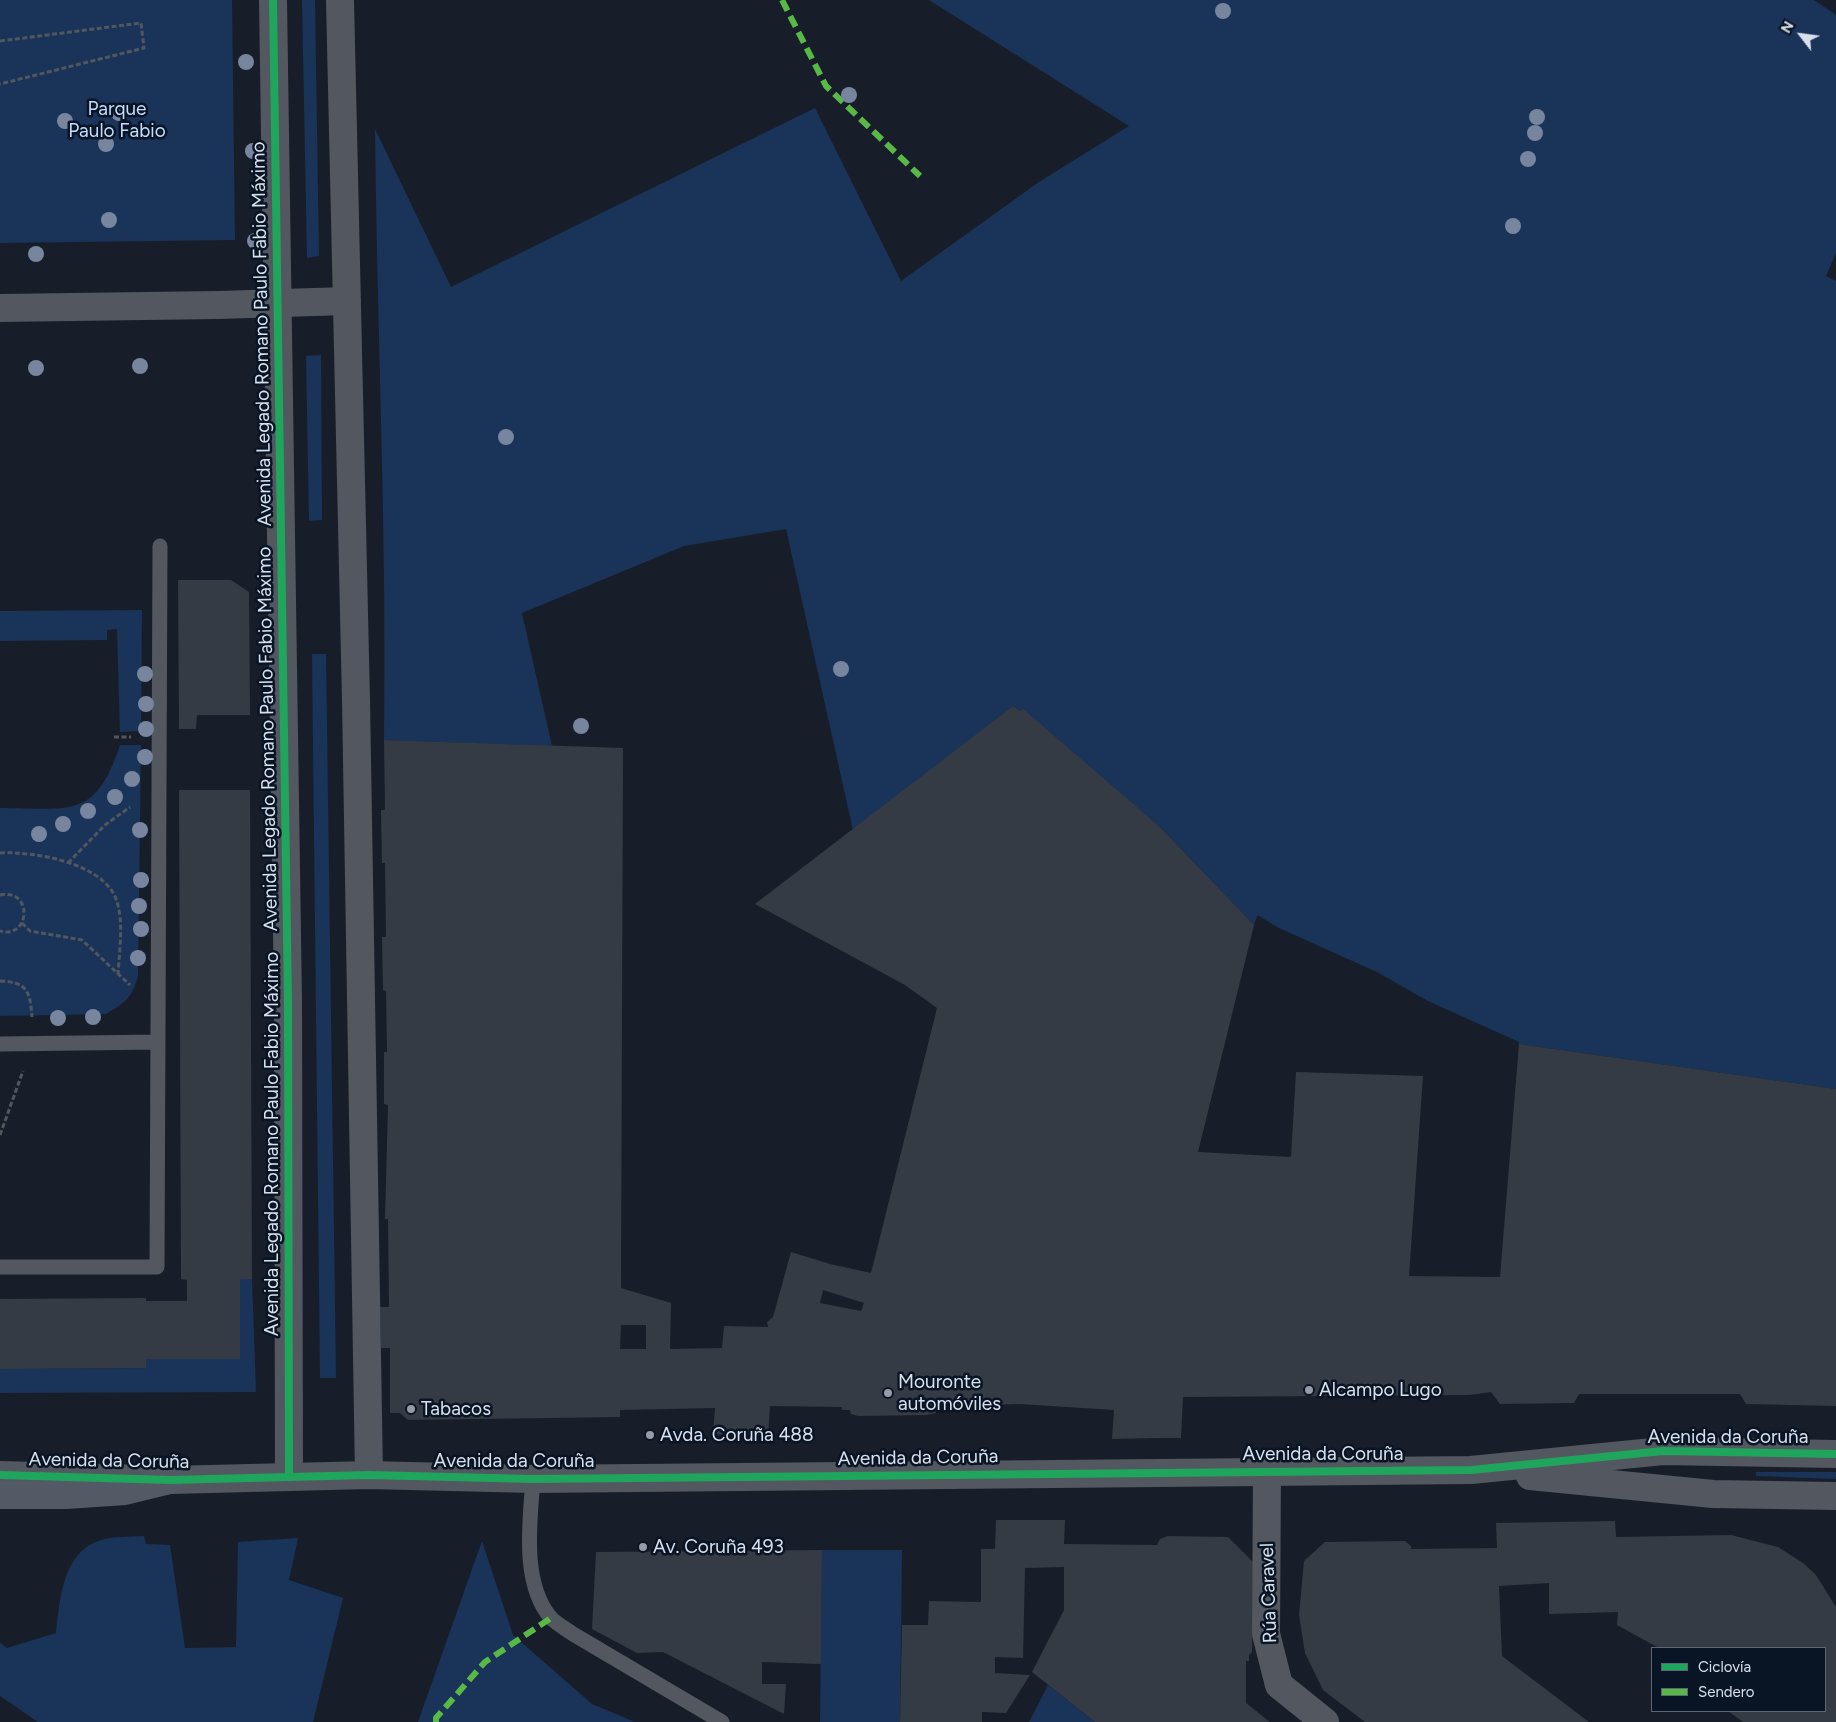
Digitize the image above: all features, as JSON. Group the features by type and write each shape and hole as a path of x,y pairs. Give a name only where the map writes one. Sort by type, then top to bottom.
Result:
{"highway":[{"path":"0,1495 66,1495 125,1490 170,1480"}],"street":[{"name":"Avenida Legado Romano Paulo Fabio Máximo","path":"273,0 288,1001 289,1477"},
{"path":"343,1 369,1475"},
{"path":"0,308 347,301"},
{"name":"Avenida da Coruña","path":"0,1476 170,1480 369,1475 533,1479 1267,1470 1472,1470 1663,1451 1836,1454"},
{"name":"Rúa Caravel","path":"1267,1470 1266,1634 1279,1685 1325,1722"},
{"name":"Avenida da Coruña","path":"1472,1470 1713,1494 1831,1499"}],"lane":[{"path":"0,1267 157,1267 160,546"},
{"path":"0,1044 158,1042"},
{"path":"533,1479 529,1535 534,1589 551,1618 573,1634 722,1722"}],"path":[{"path":"0,41 141,22 144,48 0,84"},
{"path":"68,863 105,825 134,804 159,797"},
{"path":"0,853 20,852 48,857 89,870 104,882 117,901 118,975"},
{"path":"0,895 6,894 16,897 23,904 25,914 22,923 15,930 0,931"},
{"path":"22,923 30,931 82,940 144,997 158,996"}],"green space":[{"name":"Parque Paulo Fabio","path":"0,0 232,0 235,240 0,243"},
{"path":"302,0 315,0 319,256 307,258"},
{"path":"929,0 1814,0 1836,15 1836,253 1826,276 1836,281 1836,1089 1519,1044 1519,1042 1428,1001 1377,972 1279,928 1259,916 1257,916 1254,925 1161,828 1013,706 853,830 786,529 684,546 522,613 552,746 384,740 383,511 375,129 451,287 815,108 901,281 1039,182 1129,126"},
{"path":"321,355 322,520 309,521 306,356"},
{"path":"142,610 141,731 120,732 117,629 107,630 107,640 0,641 0,611"},
{"path":"312,654 326,654 336,1378 320,1378"},
{"path":"120,745 141,745 138,976 131,995 123,1003 106,1014 0,1016 0,808 44,809 76,805 89,798 100,787 110,770"},
{"path":"240,1279 252,1279 256,1392 0,1393 0,1369 146,1368 146,1359 240,1359"},
{"path":"1756,1472 1836,1472 1836,1479 1756,1476"},
{"path":"144,1536 146,1544 170,1545 185,1648 236,1647 238,1542 298,1538 289,1580 343,1598 313,1722 38,1722 0,1696 0,1643 7,1648 56,1633 65,1579 78,1555 88,1546 101,1540 116,1537"},
{"path":"482,1541 513,1635 592,1704 635,1722 418,1722"},
{"path":"822,1550 902,1550 900,1722 820,1722"},
{"path":"1048,1685 1095,1722 1029,1722"}],"building":[{"path":"178,580 231,580 249,592 250,715 197,715 196,729 179,729"},
{"path":"1013,706 1020,711 1023,709 1161,828 1254,925 1198,1152 1291,1157 1296,1072 1423,1076 1409,1276 1500,1277 1519,1044 1836,1089 1836,1406 1746,1404 1740,1394 1579,1394 1574,1403 1500,1404 1491,1392 1470,1395 1183,1397 1181,1438 1112,1439 1114,1410 1020,1404 944,1406 944,1409 935,1409 936,1413 926,1415 858,1416 851,1414 850,1410 842,1410 842,1407 770,1406 768,1437 713,1434 715,1408 620,1410 620,1417 408,1420 400,1413 390,1413 390,1348 381,1348 380,1307 389,1307 388,1219 385,1219 388,1105 384,1104 384,1052 387,1052 386,991 383,990 382,937 386,937 385,863 382,863 381,810 385,810 384,740 623,748 621,1288 671,1303 670,1349 722,1348 724,1326 768,1327 767,1322 773,1317 791,1252 830,1264 871,1273 937,1008 905,985 755,904","holes":["823,1290 864,1303 861,1311 820,1303","621,1325 646,1325 646,1349 620,1349"]},
{"path":"179,790 250,790 252,1279 240,1279 240,1359 146,1359 146,1368 0,1369 0,1299 146,1298 146,1301 187,1301 187,1280 181,1279"},
{"path":"996,1520 1065,1520 1064,1544 1157,1545 1160,1539 1168,1536 1228,1537 1253,1562 1252,1652 1249,1655 1249,1661 1246,1661 1246,1703 1270,1722 1095,1722 1032,1672 1064,1610 1064,1567 1025,1568 1023,1658 995,1657 995,1673 1030,1675 1006,1713 982,1712 982,1722 900,1722 902,1625 928,1625 929,1601 981,1602 981,1549 995,1549"},
{"path":"1615,1521 1616,1537 1731,1535 1778,1547 1803,1563 1816,1575 1836,1607 1836,1722 1743,1722 1729,1712 1826,1712 1826,1647 1657,1647 1617,1625 1618,1612 1549,1614 1549,1583 1499,1586 1502,1656 1589,1722 1365,1722 1323,1690 1305,1653 1299,1615 1304,1561 1325,1542 1405,1541 1411,1546 1411,1549 1497,1548 1496,1523"},
{"path":"822,1550 821,1664 762,1662 762,1684 786,1684 784,1714 663,1652 637,1653 592,1629 596,1552"}],"marked path":[{"path":"782,0 826,86 920,176"},
{"path":"436,1722 436,1718 485,1662 551,1618"}],"cycle path":[{"path":"273,0 288,1001 289,1477"},
{"path":"0,1475 170,1480 369,1475 533,1479 1471,1470 1663,1451 1836,1454"}],"place":[{"name":"Alcampo Lugo","path":"1309,1390"},
{"name":"Mouronte automóviles","path":"888,1393"},
{"name":"Tabacos","path":"411,1409"},
{"name":"Avda. Coruña 488","path":"650,1435"},
{"name":"Av. Coruña 493","path":"643,1547"}]}
